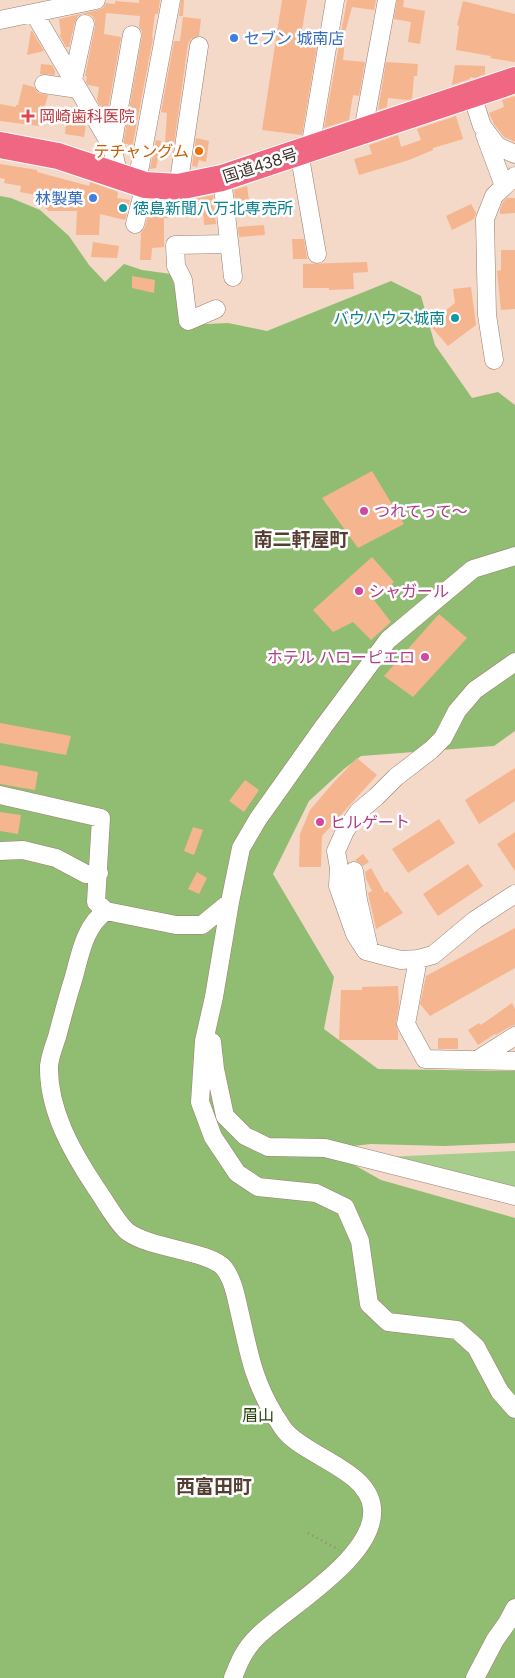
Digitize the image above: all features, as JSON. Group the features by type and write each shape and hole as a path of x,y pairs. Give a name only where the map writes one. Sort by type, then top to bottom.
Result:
{"highway":[{"name":"国道438号","path":"0,145 58,156 134,181 178,187 222,178 515,80"}],"street":[{"path":"0,20 96,0"},
{"path":"135,224 134,181 171,0"},
{"path":"317,254 304,150 335,0"},
{"path":"363,131 387,0"},
{"path":"34,13 112,147 134,181"},
{"path":"75,84 85,24"},
{"path":"112,147 132,35"},
{"path":"178,187 199,46"},
{"path":"44,84 75,84"},
{"path":"472,94 482,126 510,181 494,196 484,219 487,315 494,360"},
{"path":"482,126 497,146 515,154"},
{"path":"222,178 233,276"},
{"path":"216,309 188,321 183,280 176,266 175,245 229,244"},
{"path":"515,556 474,569 388,640 324,726 245,841 241,848 204,1041 200,1102 213,1137 237,1173 258,1187 316,1193 345,1207 360,1241 369,1304 388,1322 457,1330 476,1347 500,1392 515,1409"},
{"path":"515,662 475,690 457,712 443,738 358,812 345,831 336,851 339,868 338,886 355,934 366,951 401,960 418,959 432,955 475,920 515,894"},
{"path":"0,795 101,818 96,902 106,911 176,926 202,924 230,902"},
{"path":"0,851 23,850 56,858 86,874 99,873"},
{"path":"354,871 358,900 370,952"},
{"path":"106,911 96,918 85,938 49,1064 51,1093 65,1136 92,1182 126,1231 147,1242 206,1258 222,1265 233,1285 249,1355 257,1381 268,1405 286,1432 308,1450 352,1476 367,1492 372,1506 372,1524 363,1541 344,1566 258,1636 244,1652 233,1678"},
{"path":"418,959 406,1024 425,1059 515,1061"},
{"path":"209,1019 215,1069 225,1116 246,1136 268,1147 325,1148 515,1196"},
{"path":"477,1061 515,1036"},
{"path":"475,1678 515,1608"}],"path":[{"path":"308,1533 351,1556"}],"green space":[{"name":"眉山","path":"0,196 11,198 40,210 69,236 89,265 105,282 124,264 142,270 171,274 185,325 228,323 267,331 391,281 421,296 435,345 472,398 498,392 515,405 515,731 494,746 361,756 309,801 273,874 334,977 324,1029 378,1069 515,1071 515,1143 444,1146 371,1144 326,1149 381,1180 515,1218 515,1678 0,1678"},
{"path":"515,1151 515,1191 386,1157"}],"building":[{"path":"139,0 160,0 158,14 155,14 153,38 132,148 128,148 128,144 123,144 142,37 142,31 139,27 140,16 106,13 104,34 121,37 108,109 101,108 97,100 99,87 88,85 86,82 87,76 85,76 95,20 88,14 82,14 77,17 69,47 66,47 59,34 61,35 59,19 98,10 103,8 106,3 115,4 115,1 139,3"},
{"path":"181,0 184,0 183,16 179,16"},
{"path":"282,0 307,0 302,30 319,34 302,135 262,130"},
{"path":"347,0 376,0 374,10 352,7 346,29 343,60 365,62 359,96 353,95 349,120 324,128"},
{"path":"397,0 404,0 403,7 425,11 420,44 408,42 411,22 394,19"},
{"path":"463,1 515,14 515,62 456,50 459,26 457,25"},
{"path":"183,17 201,19 199,36 191,39 188,44 174,144 165,143 167,113 161,112 174,41 180,41"},
{"path":"31,31 44,51 27,55"},
{"path":"386,62 418,64 417,76 414,76 412,99 388,98 387,107 378,110"},
{"path":"41,64 52,65 55,75 40,74"},
{"path":"455,65 485,66 485,74 475,78 470,77 470,79 452,85"},
{"path":"23,84 34,87 38,93 48,95 39,126 0,121 0,104 16,107"},
{"path":"515,96 515,142 504,137 494,124 489,113 504,107 502,100"},
{"path":"67,115 83,118 86,124 84,137 65,134"},
{"path":"456,116 463,139 433,148 433,150 409,160 359,175 354,159 372,154 369,145 398,135 401,147 421,140 417,129"},
{"name":"テチャングム","path":"196,138 209,141 206,162 199,160 197,167 192,166"},
{"path":"156,140 161,141 156,168 150,169"},
{"path":"0,164 37,170 37,172 89,186 90,182 118,192 117,198 130,200 125,220 100,214 99,235 76,235 77,211 49,211 35,200 36,195 20,192 21,186 4,183 5,179 0,178"},
{"path":"247,186 249,200 235,202 234,190"},
{"path":"213,195 216,224 204,225 203,208 169,208 170,218 164,218 164,247 152,248 151,260 140,260 141,233 145,227 151,205 155,205 155,201 181,202"},
{"path":"507,198 515,198 515,213 500,214 503,202"},
{"path":"471,204 476,213 474,219 452,230 446,216"},
{"path":"264,225 265,235 239,237 238,227"},
{"path":"292,239 304,239 307,259 293,259"},
{"path":"93,242 119,246 117,258 91,257"},
{"path":"501,250 515,250 515,309 501,310 497,271 501,270"},
{"path":"367,262 368,272 353,273 354,289 303,288 303,264"},
{"path":"132,276 155,280 154,293 132,288"},
{"name":"バウハウス城南","path":"471,287 476,325 448,346 429,324 455,303 453,289"},
{"name":"つれてって～","path":"372,471 404,524 358,548 322,498"},
{"name":"シャガール","path":"372,557 394,582 374,600 391,622 371,640 353,622 333,632 313,610"},
{"name":"ホテル ハローピエロ","path":"439,614 467,638 413,697 384,676"},
{"path":"0,723 71,736 66,755 0,743"},
{"name":"ヒルゲート","path":"357,758 377,775 322,836 321,867 299,867 300,834 310,810"},
{"path":"0,765 38,772 35,790 0,784"},
{"path":"515,768 515,801 479,824 465,800"},
{"path":"245,780 259,790 244,812 229,801"},
{"path":"0,812 21,815 18,834 0,831"},
{"path":"439,819 455,843 408,873 392,849"},
{"path":"193,827 203,830 194,855 184,851"},
{"path":"515,832 515,871 497,844"},
{"path":"363,854 369,862 363,866 355,860"},
{"path":"468,864 483,886 438,916 423,894"},
{"path":"371,868 385,893 387,891 403,913 376,929 368,893 372,891 365,872"},
{"path":"197,872 207,878 199,894 188,889"},
{"path":"515,928 515,968 430,1016 420,1004 426,976"},
{"path":"398,986 399,1005 396,1023 398,1040 339,1040 341,990 362,990 362,987"},
{"path":"512,1003 515,1009 515,1025 495,1034 478,1045 468,1030 479,1023 481,1025"},
{"path":"438,1038 458,1038 458,1049 438,1049"}],"place":[{"name":"セブン 城南店","path":"234,38"},
{"name":"岡崎歯科医院","path":"28,116"},
{"name":"テチャングム","path":"199,151"},
{"name":"林製菓","path":"93,198"},
{"name":"徳島新聞八万北専売所","path":"123,208"},
{"name":"バウハウス城南","path":"455,318"},
{"name":"つれてって～","path":"364,511"},
{"name":"シャガール","path":"359,591"},
{"name":"ホテル ハローピエロ","path":"425,657"},
{"name":"ヒルゲート","path":"320,822"}],"district":[{"name":"南二軒屋町","path":"301,539"},
{"name":"西富田町","path":"214,1486"}]}
